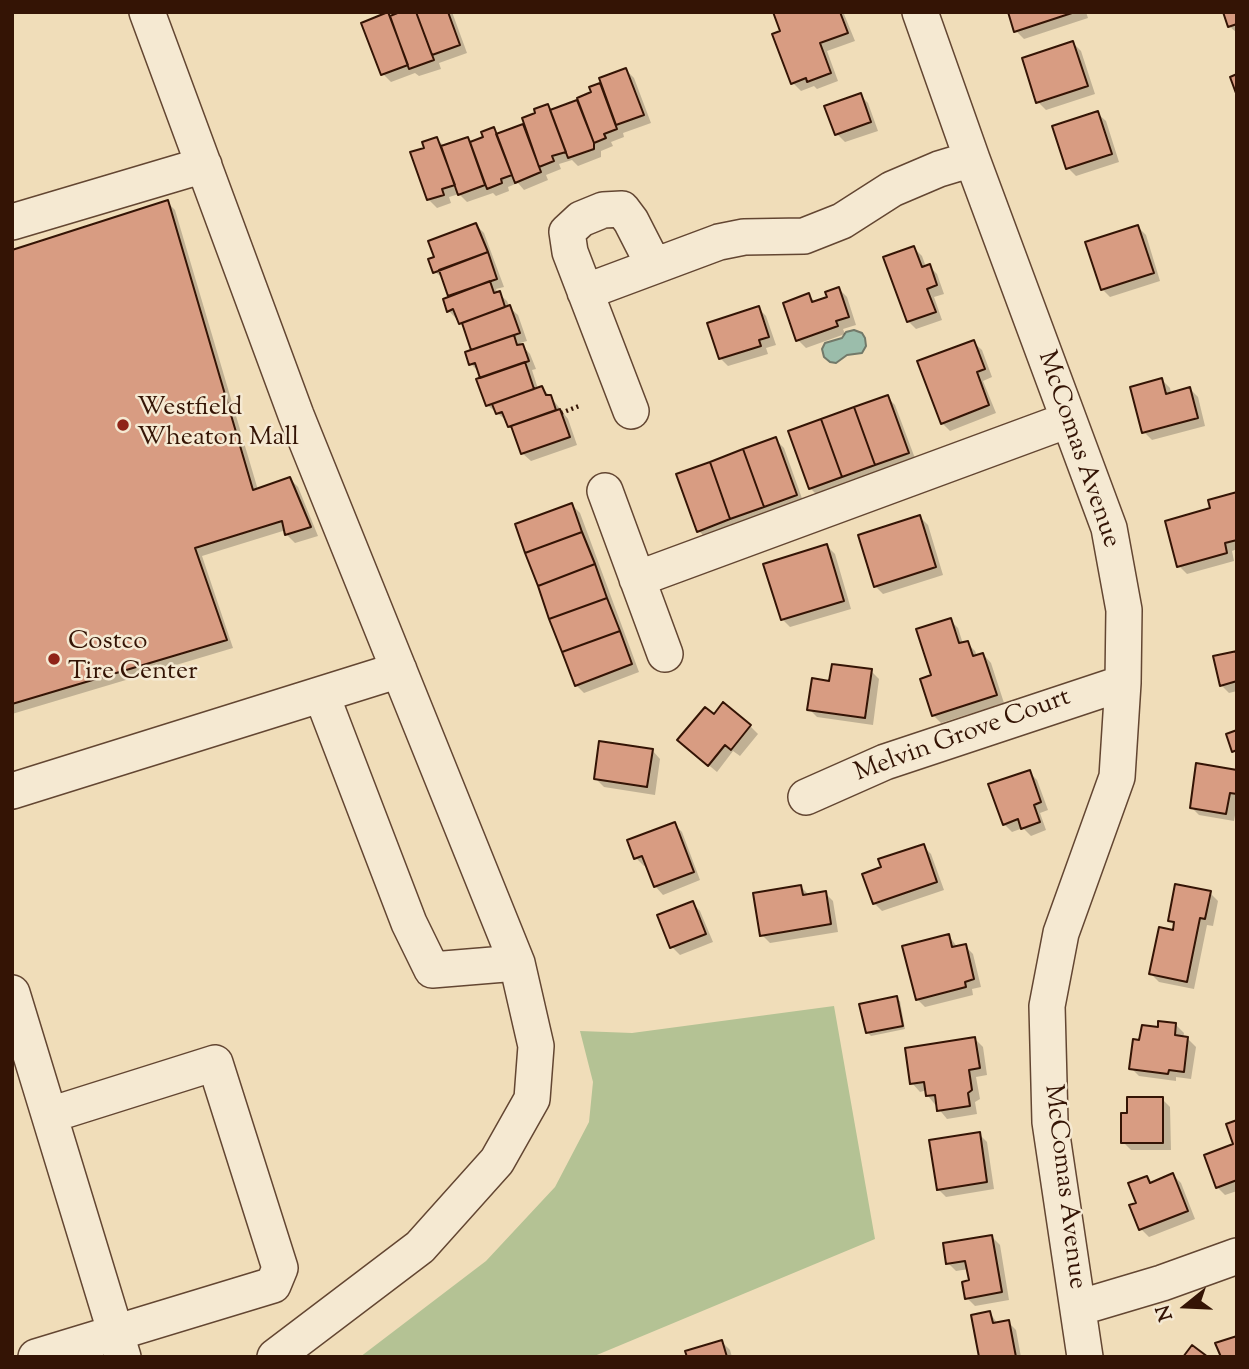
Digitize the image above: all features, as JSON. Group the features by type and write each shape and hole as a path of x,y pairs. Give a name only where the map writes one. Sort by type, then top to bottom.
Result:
{"street":[{"path":"147,12 296,415 517,963 536,1046 532,1099 497,1161 420,1247 275,1357"},
{"name":"McComas Avenue","path":"920,12 1109,528 1124,610 1123,682 1116,777 1062,933 1047,1006 1050,1122 1085,1357"},
{"path":"585,292 719,242 744,237 804,236 842,221 892,189 939,169 972,159"},
{"path":"12,222 204,165"},
{"path":"631,411 569,252 567,232 580,219 603,210 622,209 631,221 653,266"},
{"path":"637,579 1068,420"},
{"path":"605,491 665,654"},
{"path":"12,791 399,670"},
{"name":"Melvin Grove Court","path":"806,797 885,762 1123,682"},
{"path":"322,695 409,923 432,970 517,963"},
{"path":"12,993 119,1345"},
{"path":"36,1357 119,1345 273,1285 280,1268 215,1063 50,1115"},
{"path":"1078,1308 1162,1283 1237,1256"}],"path":[{"path":"561,413 579,406"}],"shaded area":[{"path":"854,330 862,333 865,338 866,346 862,353 847,355 836,363 824,357 822,349 825,343 842,338 846,332"},
{"path":"834,1006 875,1239 592,1357 360,1357 486,1261 555,1187 589,1122 593,1082 580,1031 632,1033"}],"building":[{"path":"388,12 408,65 381,75 361,23"},
{"path":"400,12 416,12 434,60 409,69 390,16"},
{"path":"416,12 448,12 460,45 432,55"},
{"path":"773,12 840,12 848,33 820,43 831,73 807,82 806,78 791,84 772,34 780,31"},
{"path":"1008,12 1075,12 1014,32"},
{"path":"1223,12 1237,12 1237,24 1228,27"},
{"path":"1073,41 1088,86 1036,103 1022,58"},
{"path":"626,68 644,115 616,125 599,78"},
{"path":"1237,74 1237,96 1230,77"},
{"path":"600,83 617,129 604,134 606,138 594,143 577,98 591,92 589,87"},
{"path":"861,93 871,122 835,135 824,106"},
{"path":"577,100 594,149 568,158 550,110"},
{"path":"548,104 566,152 552,156 554,161 539,167 522,118 535,113 534,109"},
{"path":"1098,111 1112,154 1066,169 1052,126"},
{"path":"523,124 541,172 515,183 496,134"},
{"path":"494,127 512,175 487,189 470,142 483,137 481,132"},
{"path":"437,137 455,185 442,189 444,195 427,200 410,152 424,148 422,142"},
{"path":"468,137 485,185 458,195 441,146"},
{"name":"Westfield Wheaton Mall","path":"168,200 253,490 290,477 311,527 285,535 282,521 195,548 227,640 12,704 12,250"},
{"path":"476,223 488,252 433,273 428,259 434,257 428,241"},
{"path":"1138,225 1154,273 1101,290 1085,242"},
{"path":"914,246 922,267 930,264 937,285 927,289 936,312 907,322 883,257"},
{"path":"488,252 497,279 448,296 439,270"},
{"path":"490,281 494,293 500,291 505,307 459,324 453,309 447,312 443,299"},
{"path":"839,287 849,317 836,321 838,326 796,341 783,303 809,293 812,302 827,297 825,292"},
{"path":"510,305 520,333 471,350 462,323"},
{"path":"759,306 769,337 759,340 761,346 719,359 707,323"},
{"path":"514,335 517,345 523,344 529,361 480,378 475,363 469,365 465,352"},
{"path":"974,340 985,369 977,372 989,405 941,424 917,361"},
{"path":"525,362 534,389 486,406 476,379"},
{"path":"1162,378 1166,394 1190,387 1198,418 1142,433 1130,387"},
{"path":"542,386 546,395 551,395 556,410 508,427 502,412 496,414 492,404"},
{"path":"888,395 909,453 875,465 854,407"},
{"path":"854,407 875,465 842,477 821,419"},
{"path":"560,409 570,437 521,454 511,426"},
{"path":"821,419 842,477 809,489 788,431"},
{"path":"776,437 797,495 764,507 743,449"},
{"path":"743,449 764,507 730,519 710,462"},
{"path":"710,462 730,519 697,532 676,474"},
{"path":"1237,492 1237,540 1225,543 1227,553 1177,567 1165,521 1210,508 1208,500"},
{"path":"572,503 582,532 525,553 515,524"},
{"path":"920,515 936,567 874,587 858,535"},
{"path":"582,532 595,564 538,586 525,553"},
{"path":"827,544 844,601 781,620 763,564"},
{"path":"595,564 607,598 549,619 538,586"},
{"path":"607,598 620,631 562,652 549,619"},
{"path":"951,618 959,643 968,641 973,656 983,653 997,695 932,716 920,679 931,675 916,629"},
{"path":"620,631 632,664 575,686 562,652"},
{"path":"1237,651 1237,681 1220,686 1213,656"},
{"path":"832,664 872,669 865,718 807,710 812,678 829,681"},
{"path":"723,702 751,725 731,750 725,745 708,766 677,740 705,707 714,714"},
{"path":"1237,730 1237,750 1232,752 1226,734"},
{"path":"599,741 653,749 647,787 594,779"},
{"path":"1196,763 1237,770 1237,794 1230,793 1226,814 1190,808"},
{"path":"1030,770 1041,802 1034,805 1040,822 1021,829 1018,819 1003,825 988,784"},
{"path":"675,822 694,872 654,887 642,856 634,859 627,840"},
{"path":"924,844 937,882 873,904 862,874 881,867 878,859"},
{"path":"1175,884 1211,891 1205,919 1200,918 1187,982 1149,974 1159,927 1173,930 1174,922 1168,921"},
{"path":"801,885 803,895 826,891 831,924 760,936 753,893"},
{"path":"693,901 706,934 670,948 657,915"},
{"path":"949,934 952,947 966,944 974,979 965,982 966,987 916,1000 902,946"},
{"path":"897,996 903,1026 866,1033 859,1004"},
{"path":"1158,1021 1176,1023 1175,1035 1188,1037 1184,1072 1169,1070 1168,1074 1129,1069 1133,1039 1139,1040 1142,1025 1158,1027"},
{"path":"975,1037 980,1068 969,1070 972,1090 968,1093 970,1106 937,1111 935,1095 926,1096 924,1082 910,1084 905,1048"},
{"path":"1127,1097 1163,1097 1163,1143 1121,1143 1121,1113 1127,1113"},
{"path":"1237,1120 1237,1180 1216,1188 1204,1155 1233,1144 1226,1124"},
{"path":"980,1132 987,1182 937,1190 929,1140"},
{"path":"1173,1173 1188,1211 1139,1230 1129,1205 1136,1203 1128,1183 1147,1176 1150,1183"},
{"path":"992,1235 1002,1292 965,1299 962,1282 969,1280 965,1261 946,1264 943,1243"},
{"path":"990,1311 993,1323 1009,1320 1016,1357 979,1357 971,1315"},
{"path":"1237,1336 1237,1357 1221,1357 1215,1343"},
{"path":"722,1340 727,1357 687,1357 685,1351"},
{"path":"1192,1345 1208,1357 1183,1357"}],"place":[{"name":"Westfield Wheaton Mall","path":"123,425"},
{"name":"Costco Tire Center","path":"54,659"}]}
